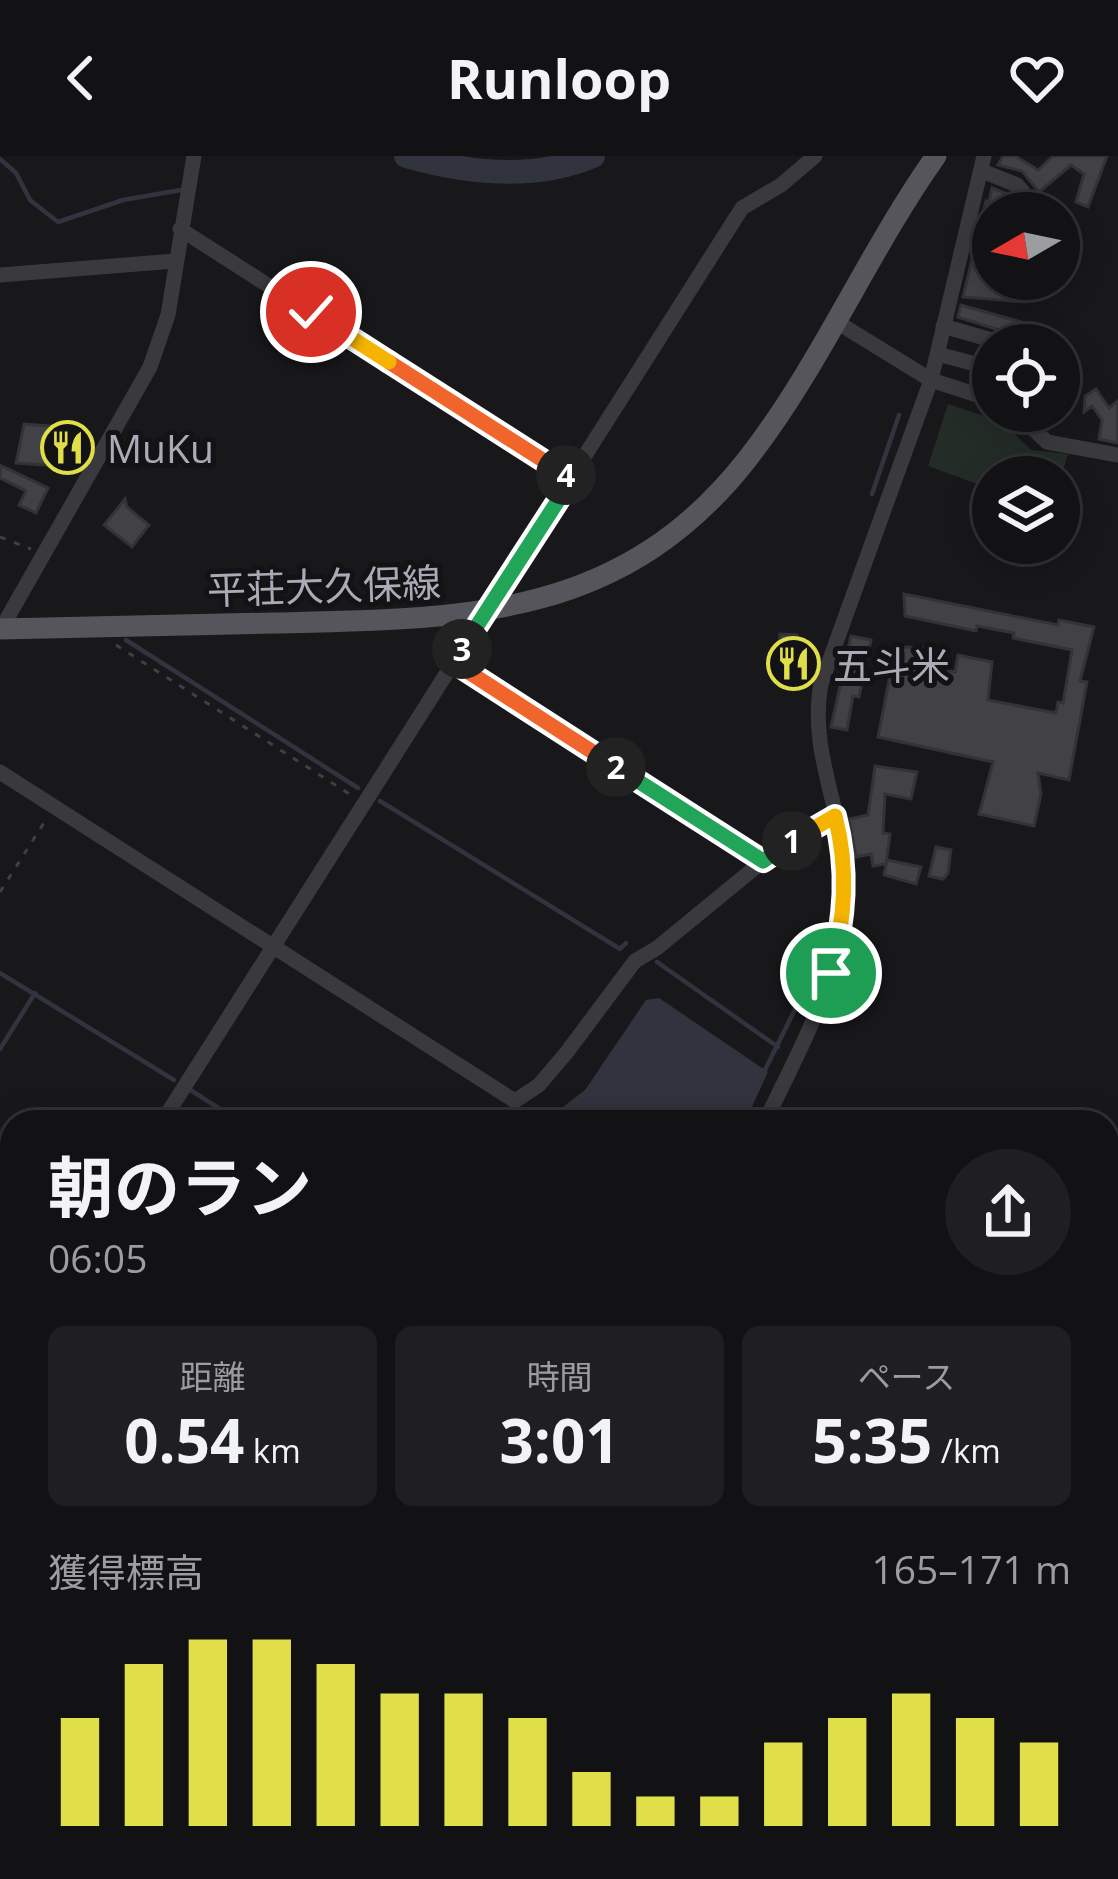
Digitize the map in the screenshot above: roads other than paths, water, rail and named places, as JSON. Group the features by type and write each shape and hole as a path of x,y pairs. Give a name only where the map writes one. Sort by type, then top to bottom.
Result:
{"main road":[{"name":"平荘大久保線","path":"0,629 400,621 485,613 557,596 604,576 687,522 749,457 835,321 926,159"}],"street":[{"path":"0,629 149,367 168,315 194,156"},
{"path":"169,1110 742,208 781,185 815,156"},
{"path":"771,1110 816,1012 838,948 846,874 817,722 821,684 931,380 983,163 1023,192"},
{"path":"180,229 572,479"},
{"path":"0,275 175,261"},
{"path":"835,321 931,380 972,393"},
{"path":"944,326 972,334"},
{"path":"938,354 972,363"},
{"path":"1036,432 1047,442 1118,454"},
{"path":"453,662 763,861"},
{"path":"0,772 515,1102 567,1052 635,961 763,861 817,823 835,816"}],"waterway":[{"path":"406,156 500,172 547,169 593,156"},
{"path":"0,159 16,173 30,200 58,222 123,200 181,190"},
{"path":"872,494 899,415"},
{"path":"126,640 358,788"},
{"path":"380,801 620,949 626,943"},
{"path":"765,1070 827,932"},
{"path":"657,962 778,1047"},
{"path":"0,973 174,1080"},
{"path":"0,1049 35,993"},
{"path":"189,1089 221,1110"}],"place":[{"name":"MuKu","path":"68,447"},
{"name":"五斗米","path":"794,664"}]}
